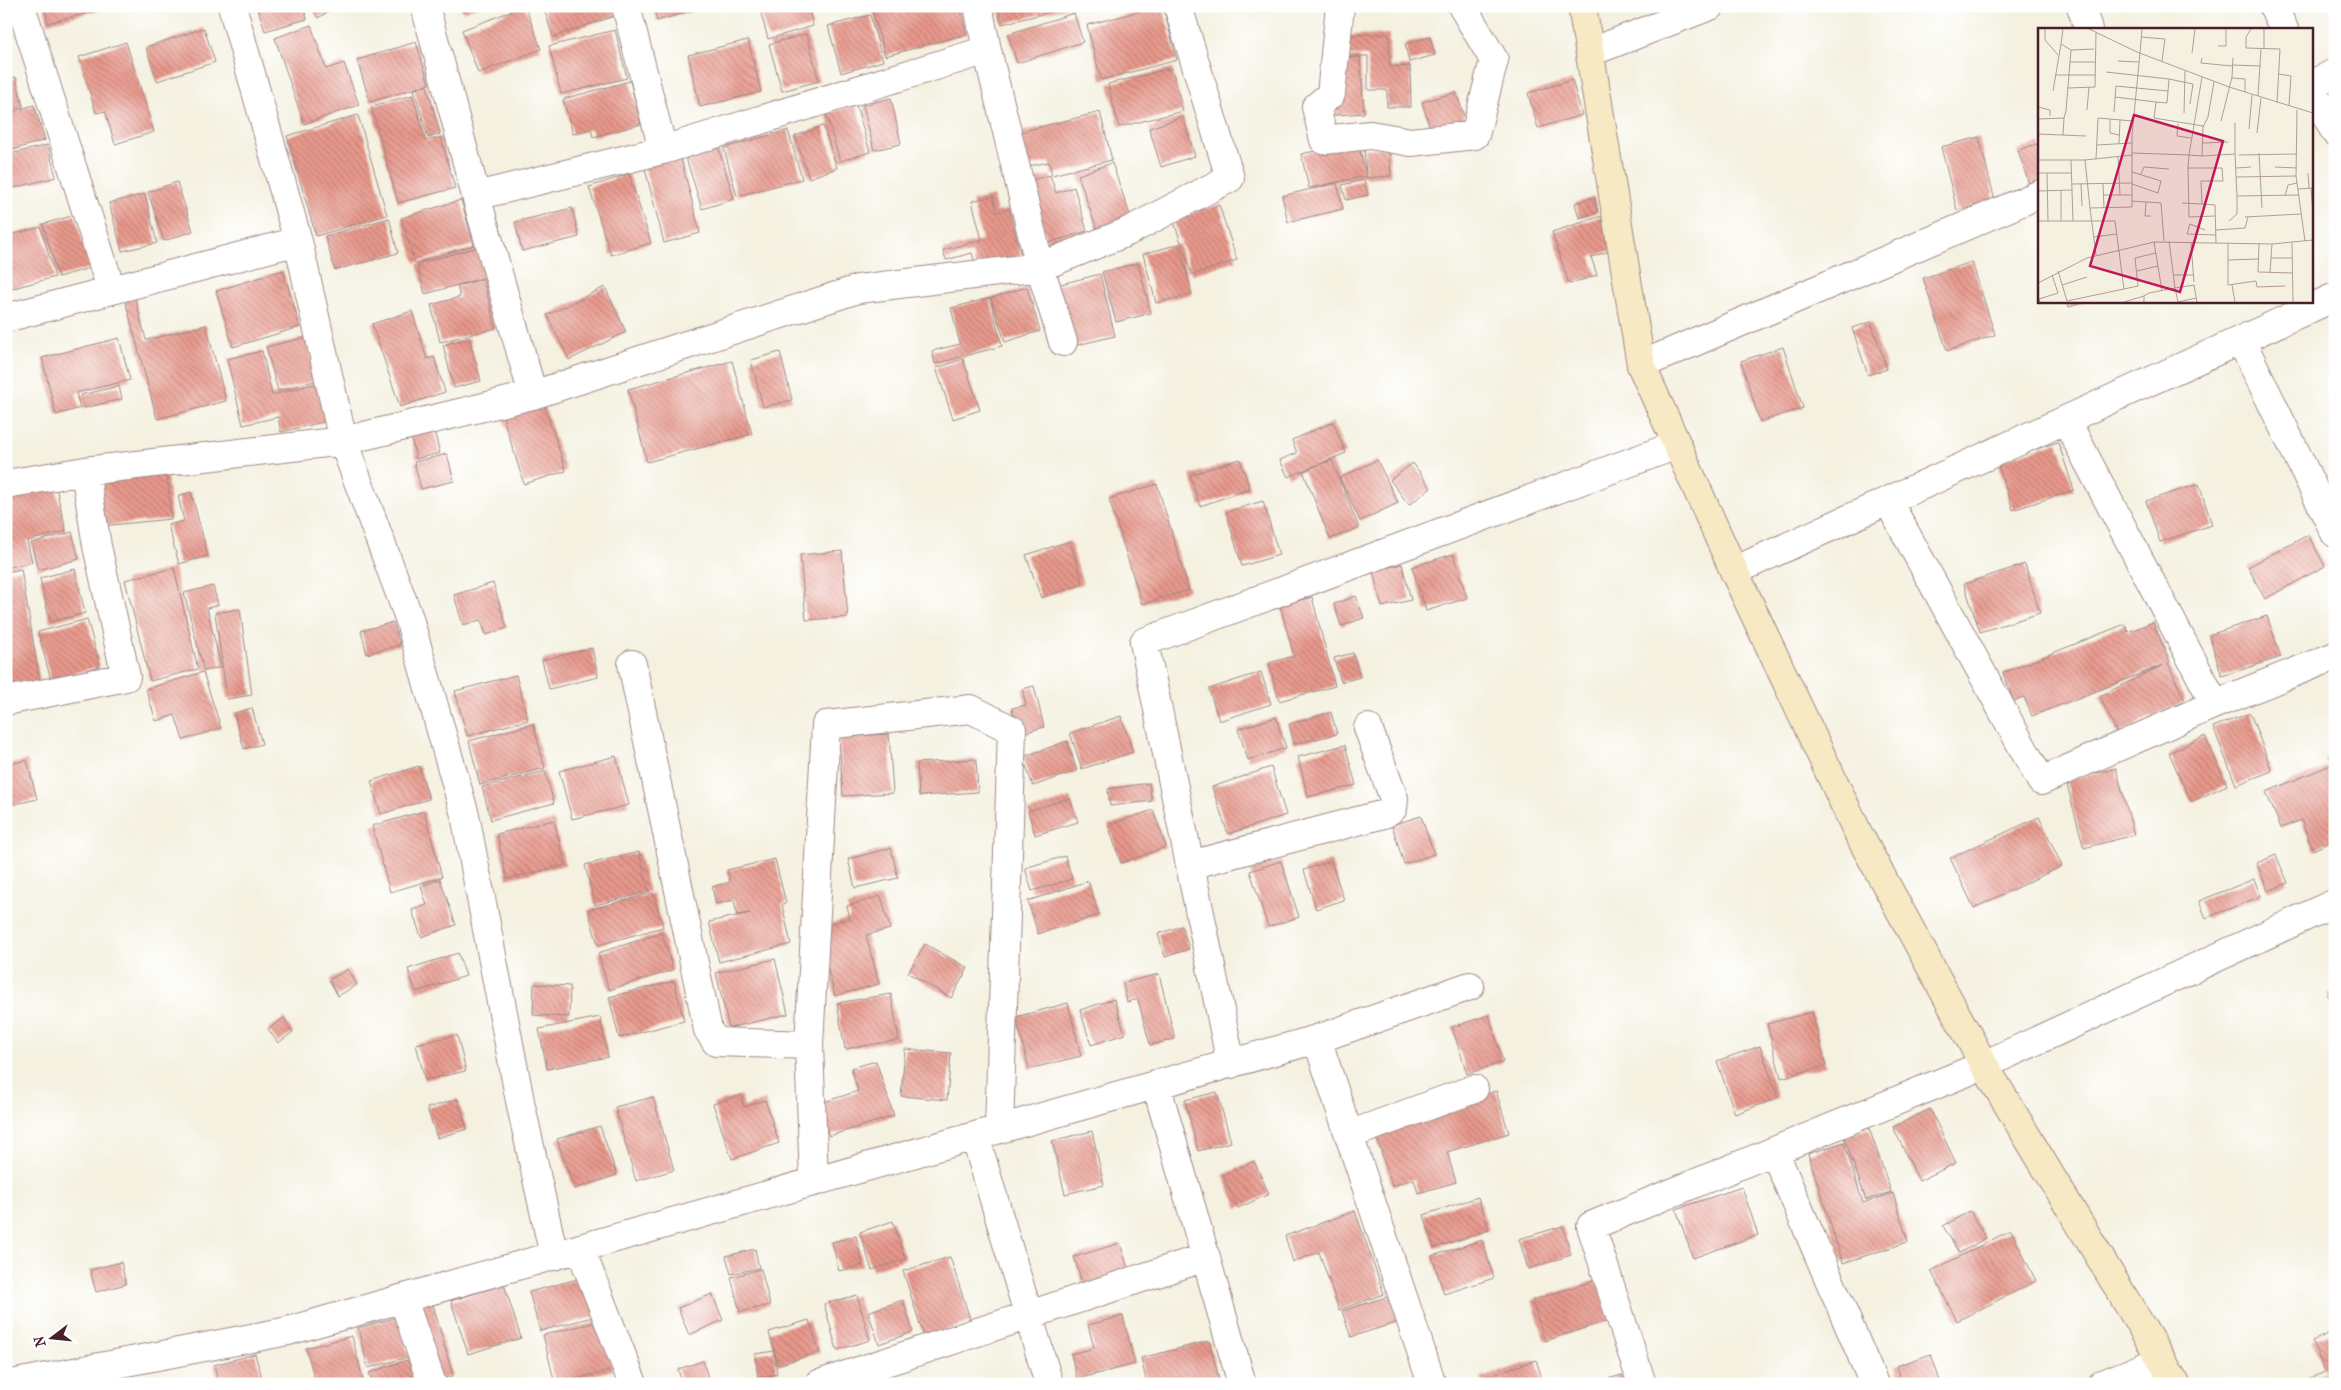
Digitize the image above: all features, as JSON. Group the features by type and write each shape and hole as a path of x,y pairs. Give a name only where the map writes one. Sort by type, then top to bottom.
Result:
{"main road":[{"path":"1582,6 1641,365 1734,571 1858,833 1984,1065 2176,1384"}],"street":[{"path":"21,6 111,289"},
{"path":"232,6 298,241 343,441 409,618 465,815 521,1106 554,1256"},
{"path":"425,6 476,196 533,395"},
{"path":"626,6 663,150"},
{"path":"978,6 1040,267 1063,342"},
{"path":"6,484 85,471 343,441 533,395 858,289 1040,267 1127,232 1230,178 1178,6"},
{"path":"1340,6 1331,94 1316,107 1324,140 1370,135 1411,142 1475,135 1494,60 1462,6"},
{"path":"1591,52 1710,6"},
{"path":"2081,6 2088,28"},
{"path":"2273,6 2284,28"},
{"path":"476,196 663,150 987,50"},
{"path":"2314,83 2335,73"},
{"path":"2314,93 2335,132"},
{"path":"1641,365 2038,195"},
{"path":"6,318 298,241"},
{"path":"1734,571 2335,297"},
{"path":"2241,340 2335,533"},
{"path":"2066,420 2215,704"},
{"path":"1231,1064 1144,642 1676,445"},
{"path":"6,700 126,677 97,546 85,471"},
{"path":"1888,501 2041,781 2215,704 2335,656"},
{"path":"632,664 708,1030 716,1042 809,1045"},
{"path":"814,1182 809,1045 826,725 971,709 1012,730 987,1132 1028,1315 1049,1384"},
{"path":"1190,865 1384,814 1393,808 1394,799 1368,728"},
{"path":"1642,1384 1591,1226 1984,1065 2335,903"},
{"path":"11,1384 86,1377 288,1331 1317,1039 1470,986"},
{"path":"1317,1039 1432,1384"},
{"path":"1156,1084 1242,1384"},
{"path":"1349,1135 1474,1089"},
{"path":"1774,1151 1874,1384"},
{"path":"580,1248 633,1384"},
{"path":"819,1384 1206,1257"},
{"path":"403,1299 432,1384"},
{"path":"2103,1384 2161,1360"}],"building":[{"path":"44,6 112,6 113,7 48,23"},
{"path":"257,6 303,6 307,19 265,31"},
{"path":"311,6 338,6 318,18"},
{"path":"460,6 479,6 463,12"},
{"path":"525,6 541,49 478,73 462,30"},
{"path":"543,6 614,6 617,15 553,37"},
{"path":"653,6 704,6 704,7 657,21"},
{"path":"759,6 808,6 813,26 768,39"},
{"path":"871,6 959,6 967,34 885,56"},
{"path":"997,6 1070,6 1070,7 1002,24"},
{"path":"1163,6 1177,60 1101,80 1087,25"},
{"path":"1074,13 1083,42 1017,63 1008,34"},
{"path":"870,15 883,61 841,73 828,26"},
{"path":"6,18 12,36 6,38"},
{"path":"311,25 326,69 344,63 359,105 304,124 275,38"},
{"path":"204,28 215,62 157,81 146,47"},
{"path":"615,30 627,78 561,94 549,46"},
{"path":"807,34 819,81 782,91 769,44"},
{"path":"1389,34 1390,67 1410,66 1411,107 1387,107 1387,90 1368,90 1368,56 1347,56 1347,35"},
{"path":"1430,37 1435,55 1409,62 1405,44"},
{"path":"748,40 761,92 700,107 688,55"},
{"path":"126,42 154,132 115,144 105,111 96,113 79,57"},
{"path":"416,42 429,84 370,102 357,60"},
{"path":"1360,57 1364,113 1324,116 1322,104 1342,103 1339,58"},
{"path":"1172,68 1183,111 1119,127 1108,84"},
{"path":"16,77 23,107 6,111 6,79"},
{"path":"1572,80 1582,115 1538,128 1528,93"},
{"path":"630,81 641,124 593,137 591,129 573,134 563,99"},
{"path":"427,86 440,134 428,138 414,89"},
{"path":"1456,92 1466,122 1431,132 1422,102"},
{"path":"413,95 426,141 441,137 455,188 398,203 371,106"},
{"path":"891,98 901,144 874,150 863,105"},
{"path":"34,105 45,140 6,152 6,114"},
{"path":"856,105 870,152 840,161 826,114"},
{"path":"1100,112 1112,160 1052,175 1049,162 1029,166 1020,132"},
{"path":"358,115 387,215 316,236 287,136"},
{"path":"1183,117 1195,156 1161,167 1149,128"},
{"path":"823,126 837,168 809,178 795,136"},
{"path":"788,130 802,179 737,196 724,148"},
{"path":"1979,137 1995,201 1957,210 1941,147"},
{"path":"1358,142 1366,175 1364,149 1389,147 1391,176 1366,178 1366,176 1309,188 1301,154"},
{"path":"2038,144 2038,188 2031,190 2018,150"},
{"path":"48,145 56,177 6,190 6,155"},
{"path":"718,147 734,199 702,209 686,158"},
{"path":"680,155 700,233 664,243 644,165"},
{"path":"1112,163 1131,218 1097,230 1078,175"},
{"path":"629,174 651,243 611,255 589,187"},
{"path":"1050,175 1056,193 1074,187 1087,231 1048,243 1029,181"},
{"path":"1364,180 1368,195 1346,200 1342,185"},
{"path":"177,182 193,231 164,241 148,192"},
{"path":"1337,183 1343,209 1288,222 1282,196"},
{"path":"145,194 157,243 122,251 109,203"},
{"path":"993,196 997,212 1009,209 1021,256 976,267 972,253 946,260 943,250 982,240 972,201"},
{"path":"1594,197 1598,212 1579,218 1575,203"},
{"path":"461,200 474,245 415,263 401,218"},
{"path":"1219,205 1237,260 1192,275 1173,219"},
{"path":"572,208 579,237 522,251 515,222"},
{"path":"75,215 90,268 58,277 43,224"},
{"path":"1602,216 1613,250 1591,257 1597,275 1569,284 1552,232"},
{"path":"389,218 398,253 335,270 325,236"},
{"path":"41,227 55,277 6,290 6,236"},
{"path":"1179,244 1192,294 1156,303 1143,254"},
{"path":"478,247 486,277 425,294 417,264"},
{"path":"1972,262 1995,335 1947,351 1923,278"},
{"path":"1138,263 1151,313 1116,322 1102,272"},
{"path":"283,270 300,327 233,347 216,291"},
{"path":"1100,274 1115,336 1073,346 1057,285"},
{"path":"483,279 496,328 440,342 431,305 460,297 457,286"},
{"path":"605,287 626,332 569,360 547,315"},
{"path":"1027,287 1040,331 1005,342 991,298"},
{"path":"135,297 146,340 206,325 226,401 157,419 125,300"},
{"path":"990,298 1002,346 935,364 932,351 960,344 951,308"},
{"path":"2067,302 2085,302 2069,307"},
{"path":"412,311 427,359 434,357 445,392 400,407 372,324"},
{"path":"1871,322 1887,369 1868,375 1852,328"},
{"path":"307,337 318,380 278,391 266,347"},
{"path":"119,338 130,380 76,393 80,408 56,415 42,358"},
{"path":"469,338 481,381 454,388 443,345"},
{"path":"1783,347 1803,408 1760,422 1741,361"},
{"path":"262,351 272,395 317,383 327,421 281,432 278,417 243,425 227,359"},
{"path":"780,352 792,400 763,407 751,360"},
{"path":"963,359 980,410 953,419 936,368"},
{"path":"732,361 752,434 647,462 628,389"},
{"path":"119,386 122,399 84,408 81,395"},
{"path":"543,401 566,471 524,484 502,414"},
{"path":"1333,422 1346,453 1288,477 1280,460 1297,453 1292,440"},
{"path":"433,427 440,453 416,459 410,433"},
{"path":"2058,442 2074,490 2013,510 1997,462"},
{"path":"447,454 454,481 421,489 414,462"},
{"path":"1240,459 1250,489 1200,506 1190,475"},
{"path":"1332,460 1359,528 1330,539 1303,471"},
{"path":"1377,460 1398,503 1360,521 1340,478"},
{"path":"1413,463 1431,488 1409,505 1390,480"},
{"path":"167,473 171,519 101,526 97,480"},
{"path":"55,483 66,531 27,541 32,562 6,568 6,495"},
{"path":"1157,484 1189,590 1142,604 1109,499"},
{"path":"2199,484 2212,525 2160,542 2146,501"},
{"path":"191,492 208,556 179,564 168,525 184,521 178,496"},
{"path":"1263,501 1279,555 1242,566 1226,512"},
{"path":"72,532 79,559 38,570 31,543"},
{"path":"2308,535 2325,566 2265,599 2248,567"},
{"path":"1070,541 1083,584 1041,598 1026,555"},
{"path":"842,551 848,617 806,620 800,555"},
{"path":"1453,554 1467,598 1426,611 1412,567"},
{"path":"1402,564 1411,600 1382,607 1373,571"},
{"path":"2025,564 2040,613 1980,632 1964,584"},
{"path":"174,568 198,669 150,681 125,580"},
{"path":"21,569 40,682 12,686 6,655 6,572"},
{"path":"75,569 85,613 50,622 40,578"},
{"path":"493,583 507,628 486,635 481,620 463,625 454,595"},
{"path":"213,586 218,605 207,608 221,667 204,671 184,593"},
{"path":"1356,596 1364,618 1341,626 1334,604"},
{"path":"1312,597 1335,686 1279,701 1269,663 1294,656 1280,605"},
{"path":"240,609 252,695 227,699 215,613"},
{"path":"2267,616 2281,657 2222,676 2209,635"},
{"path":"87,619 100,666 51,680 38,632"},
{"path":"393,622 400,645 367,654 361,631"},
{"path":"2153,622 2185,701 2117,733 2100,696 2163,665 2032,716 2024,697 2014,701 2003,673 2125,624 2128,632"},
{"path":"592,648 598,677 549,689 542,660"},
{"path":"1353,653 1360,677 1341,682 1334,658"},
{"path":"203,672 221,728 183,740 175,715 156,721 146,689"},
{"path":"1261,672 1271,704 1219,721 1209,689"},
{"path":"516,675 528,720 467,736 455,691"},
{"path":"1034,686 1044,727 1019,734 1012,708 1026,705 1022,689"},
{"path":"252,708 262,744 244,749 234,713"},
{"path":"1331,712 1337,734 1294,744 1289,724"},
{"path":"2250,713 2272,771 2236,785 2213,727"},
{"path":"1121,716 1133,752 1082,769 1070,733"},
{"path":"1276,717 1286,748 1248,760 1238,729"},
{"path":"533,724 545,768 480,785 469,741"},
{"path":"889,734 893,793 843,796 839,737"},
{"path":"2205,736 2227,785 2191,802 2169,753"},
{"path":"1067,741 1077,771 1033,786 1023,757"},
{"path":"1345,745 1356,785 1308,797 1298,757"},
{"path":"2335,753 2335,840 2313,850 2301,820 2281,828 2266,792 2333,764 2329,755"},
{"path":"616,756 629,805 572,819 559,771"},
{"path":"976,759 978,792 919,796 917,763"},
{"path":"27,760 37,799 11,805 6,785 6,765"},
{"path":"419,766 429,799 381,814 371,781"},
{"path":"1271,767 1286,815 1228,834 1212,787"},
{"path":"2116,768 2134,835 2084,848 2066,781"},
{"path":"545,771 554,803 491,820 482,787"},
{"path":"1149,783 1152,801 1110,806 1108,789"},
{"path":"1070,798 1078,822 1035,835 1028,811"},
{"path":"1153,810 1166,847 1121,863 1108,825"},
{"path":"424,811 442,877 390,892 372,826"},
{"path":"1421,816 1434,854 1404,864 1392,825"},
{"path":"2039,817 2062,866 1974,908 1950,858"},
{"path":"554,820 565,865 507,879 497,834"},
{"path":"891,848 898,878 855,888 848,859"},
{"path":"639,852 649,892 595,905 585,865"},
{"path":"2276,855 2288,883 2268,891 2257,863"},
{"path":"1065,856 1072,879 1032,891 1025,868"},
{"path":"775,859 786,903 782,904 791,944 719,962 709,922 750,913 737,915 734,900 716,904 712,887 730,882 727,870"},
{"path":"1281,861 1299,917 1268,927 1250,871"},
{"path":"1331,861 1344,900 1316,909 1304,870"},
{"path":"440,879 456,925 421,937 412,910 427,905 421,886"},
{"path":"2254,879 2261,896 2206,918 2199,901"},
{"path":"1088,881 1099,915 1038,934 1028,901"},
{"path":"653,893 663,927 598,945 588,910"},
{"path":"881,896 890,929 866,935 879,984 835,996 817,928 850,918 847,906"},
{"path":"1182,926 1189,949 1165,957 1158,934"},
{"path":"662,933 673,970 609,990 598,953"},
{"path":"925,944 968,968 951,998 908,973"},
{"path":"458,953 466,976 416,992 408,969"},
{"path":"775,959 788,1014 729,1028 716,973"},
{"path":"348,969 357,985 338,996 329,980"},
{"path":"1159,974 1175,1039 1150,1045 1138,999 1127,1002 1123,983"},
{"path":"674,981 684,1021 619,1038 609,997"},
{"path":"534,984 570,986 569,1017 533,1015"},
{"path":"2335,992 2335,1011 2327,995"},
{"path":"891,994 899,1040 845,1049 837,1003"},
{"path":"1114,999 1125,1034 1091,1045 1080,1010"},
{"path":"1068,1003 1081,1056 1029,1069 1016,1017"},
{"path":"1812,1012 1826,1066 1781,1078 1767,1024"},
{"path":"1489,1015 1503,1062 1467,1074 1452,1027"},
{"path":"600,1017 608,1057 547,1069 539,1029"},
{"path":"284,1018 293,1032 278,1043 268,1029"},
{"path":"457,1035 466,1071 425,1080 416,1044"},
{"path":"1760,1046 1778,1098 1735,1114 1717,1061"},
{"path":"905,1049 951,1053 947,1100 901,1096"},
{"path":"876,1061 894,1116 829,1136 818,1104 858,1091 851,1068"},
{"path":"1496,1091 1509,1133 1447,1152 1456,1182 1418,1193 1414,1179 1392,1186 1374,1129"},
{"path":"1217,1092 1231,1142 1198,1151 1185,1100"},
{"path":"741,1095 744,1107 765,1100 779,1143 732,1159 713,1104"},
{"path":"653,1097 674,1170 636,1181 615,1107"},
{"path":"458,1099 467,1129 437,1138 427,1108"},
{"path":"1930,1109 1956,1163 1919,1181 1893,1127"},
{"path":"600,1126 617,1175 574,1189 557,1139"},
{"path":"1869,1128 1891,1192 1866,1200 1844,1137"},
{"path":"1092,1131 1104,1185 1065,1194 1052,1141"},
{"path":"1844,1142 1863,1203 1893,1193 1908,1242 1843,1263 1808,1154"},
{"path":"1254,1161 1269,1194 1238,1208 1223,1175"},
{"path":"1742,1187 1758,1235 1693,1258 1676,1209"},
{"path":"1478,1197 1489,1230 1434,1248 1424,1215"},
{"path":"1355,1211 1384,1294 1339,1310 1319,1252 1293,1262 1285,1236"},
{"path":"1970,1211 1986,1238 1959,1253 1943,1226"},
{"path":"893,1221 905,1259 872,1270 860,1232"},
{"path":"1563,1226 1571,1255 1528,1269 1519,1239"},
{"path":"2011,1230 2036,1281 1957,1321 1931,1271"},
{"path":"856,1236 863,1265 839,1271 832,1242"},
{"path":"1482,1240 1494,1278 1444,1294 1432,1256"},
{"path":"1120,1243 1130,1275 1084,1289 1074,1257"},
{"path":"755,1249 759,1268 731,1274 726,1256"},
{"path":"950,1257 971,1322 924,1337 903,1271"},
{"path":"121,1262 126,1284 96,1292 90,1270"},
{"path":"761,1269 770,1305 740,1312 731,1277"},
{"path":"589,1276 600,1315 540,1331 529,1292"},
{"path":"1597,1280 1610,1320 1545,1341 1532,1300"},
{"path":"504,1284 521,1338 468,1354 451,1301"},
{"path":"712,1294 723,1320 689,1335 678,1308"},
{"path":"1396,1294 1404,1320 1351,1337 1342,1311"},
{"path":"857,1295 870,1340 837,1350 824,1304"},
{"path":"903,1300 913,1332 879,1344 868,1312"},
{"path":"432,1301 453,1376 438,1380 417,1306"},
{"path":"1123,1316 1135,1364 1077,1379 1071,1354 1094,1348 1088,1325"},
{"path":"398,1317 409,1357 368,1368 358,1328"},
{"path":"809,1320 820,1352 778,1365 769,1332"},
{"path":"601,1321 613,1370 555,1384 543,1335"},
{"path":"2335,1331 2335,1384 2295,1384 2325,1372 2312,1341"},
{"path":"352,1336 364,1384 316,1384 306,1348"},
{"path":"1209,1341 1220,1383 1147,1384 1141,1358"},
{"path":"774,1351 777,1374 758,1377 755,1354"},
{"path":"255,1354 264,1384 219,1384 214,1365"},
{"path":"1931,1354 1941,1384 1902,1384 1896,1366"},
{"path":"416,1357 423,1384 373,1384 369,1373"},
{"path":"1536,1360 1544,1384 1483,1384 1481,1378"},
{"path":"703,1361 710,1384 682,1384 678,1369"},
{"path":"1622,1375 1624,1384 1593,1384 1593,1383"},
{"path":"1402,1379 1403,1384 1388,1384 1388,1383"}]}
